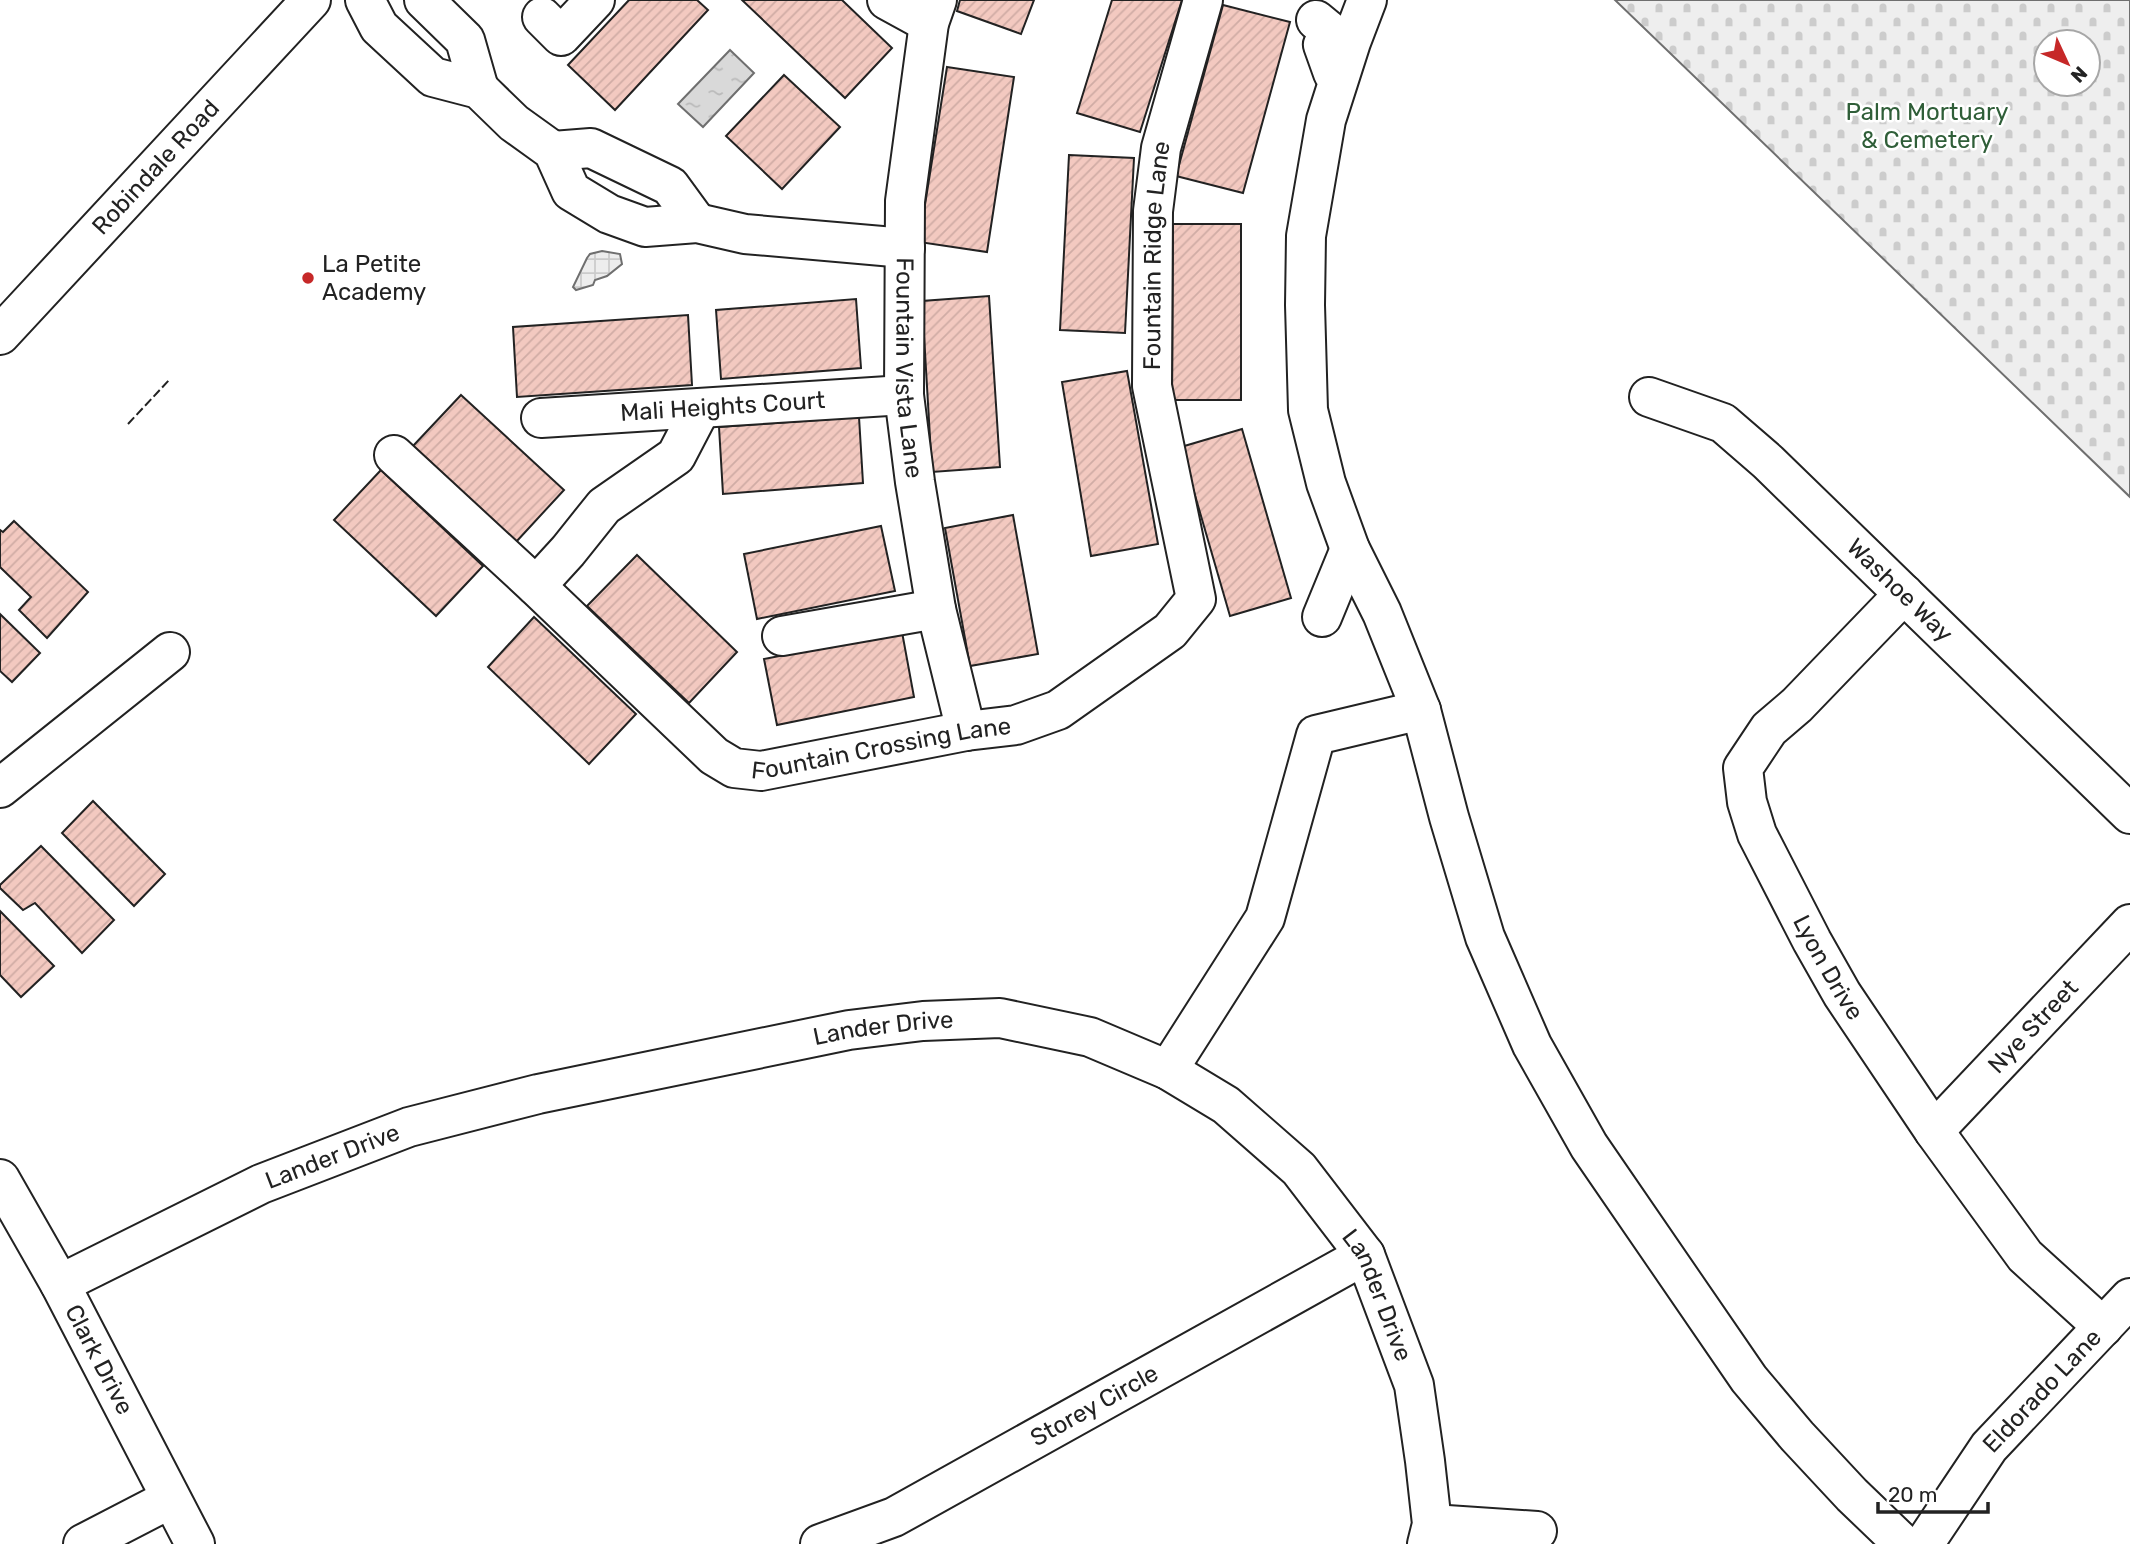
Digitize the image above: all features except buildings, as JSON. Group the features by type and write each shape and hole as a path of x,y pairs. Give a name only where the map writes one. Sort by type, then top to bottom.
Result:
{"street":[{"name":"Robindale Road","path":"0,335 311,0"},
{"path":"365,0 379,27 433,77 479,89 514,123 554,151 571,191 610,214 645,227 697,223 745,234 905,248"},
{"path":"424,0 465,40 479,89"},
{"path":"542,18 561,37 595,0"},
{"path":"887,0 933,11"},
{"name":"Fountain Ridge Lane","path":"1196,599 1152,386 1153,211 1161,148 1203,0"},
{"path":"1367,0 1333,32 1337,85 1326,120 1306,236 1305,305 1297,415 1350,549 1382,613 1421,710 1485,937 1532,1045 1589,1146 1749,1379 1852,1495 1903,1544"},
{"name":"Fountain Vista Lane","path":"933,11 905,201 904,395 936,609 967,731"},
{"path":"554,151 591,148 670,186 697,223"},
{"name":"Mali Heights Court","path":"541,418 904,395"},
{"name":"Washoe Way","path":"1649,397 1723,423 1768,462 2130,814"},
{"path":"536,586 604,506 676,456 701,408"},
{"name":"Fountain Crossing Lane","path":"394,455 714,756 734,768 761,771 967,731 1016,725 1058,710 1170,631 1196,599"},
{"path":"1322,618 1350,549"},
{"name":"Lyon Drive","path":"1904,594 1797,705 1769,729 1743,768 1747,802 1758,834 1842,994 1934,1130 2025,1256 2103,1327"},
{"path":"782,636 936,609"},
{"path":"0,788 170,652"},
{"path":"1168,1070 1265,918 1316,735 1421,710"},
{"name":"Nye Street","path":"1934,1130 2130,924"},
{"name":"Lander Drive","path":"60,1284 261,1184 409,1127 538,1094 849,1030 923,1021 1000,1018 1090,1037 1168,1070 1226,1105 1299,1169 1365,1255 1414,1385 1425,1461 1429,1534"},
{"name":"Clark Drive","path":"0,1179 60,1284 195,1544"},
{"name":"Storey Circle","path":"820,1544 894,1517 1365,1255"},
{"name":"Eldorado Lane","path":"1931,1533 1989,1447 2130,1298"},
{"path":"83,1544 170,1499"},
{"path":"1429,1534 1537,1531"}],"green space":[{"name":"Palm Mortuary & Cemetery","path":"1615,0 2130,0 2130,497"}],"shaded area":[{"path":"602,251 620,254 622,264 607,276 595,280 593,285 576,290 573,287 587,258 590,254"}],"water":[{"path":"730,50 754,73 703,127 678,104"}],"fence":[{"path":"128,424 170,379"}],"place":[{"name":"La Petite Academy","path":"308,278"}]}
